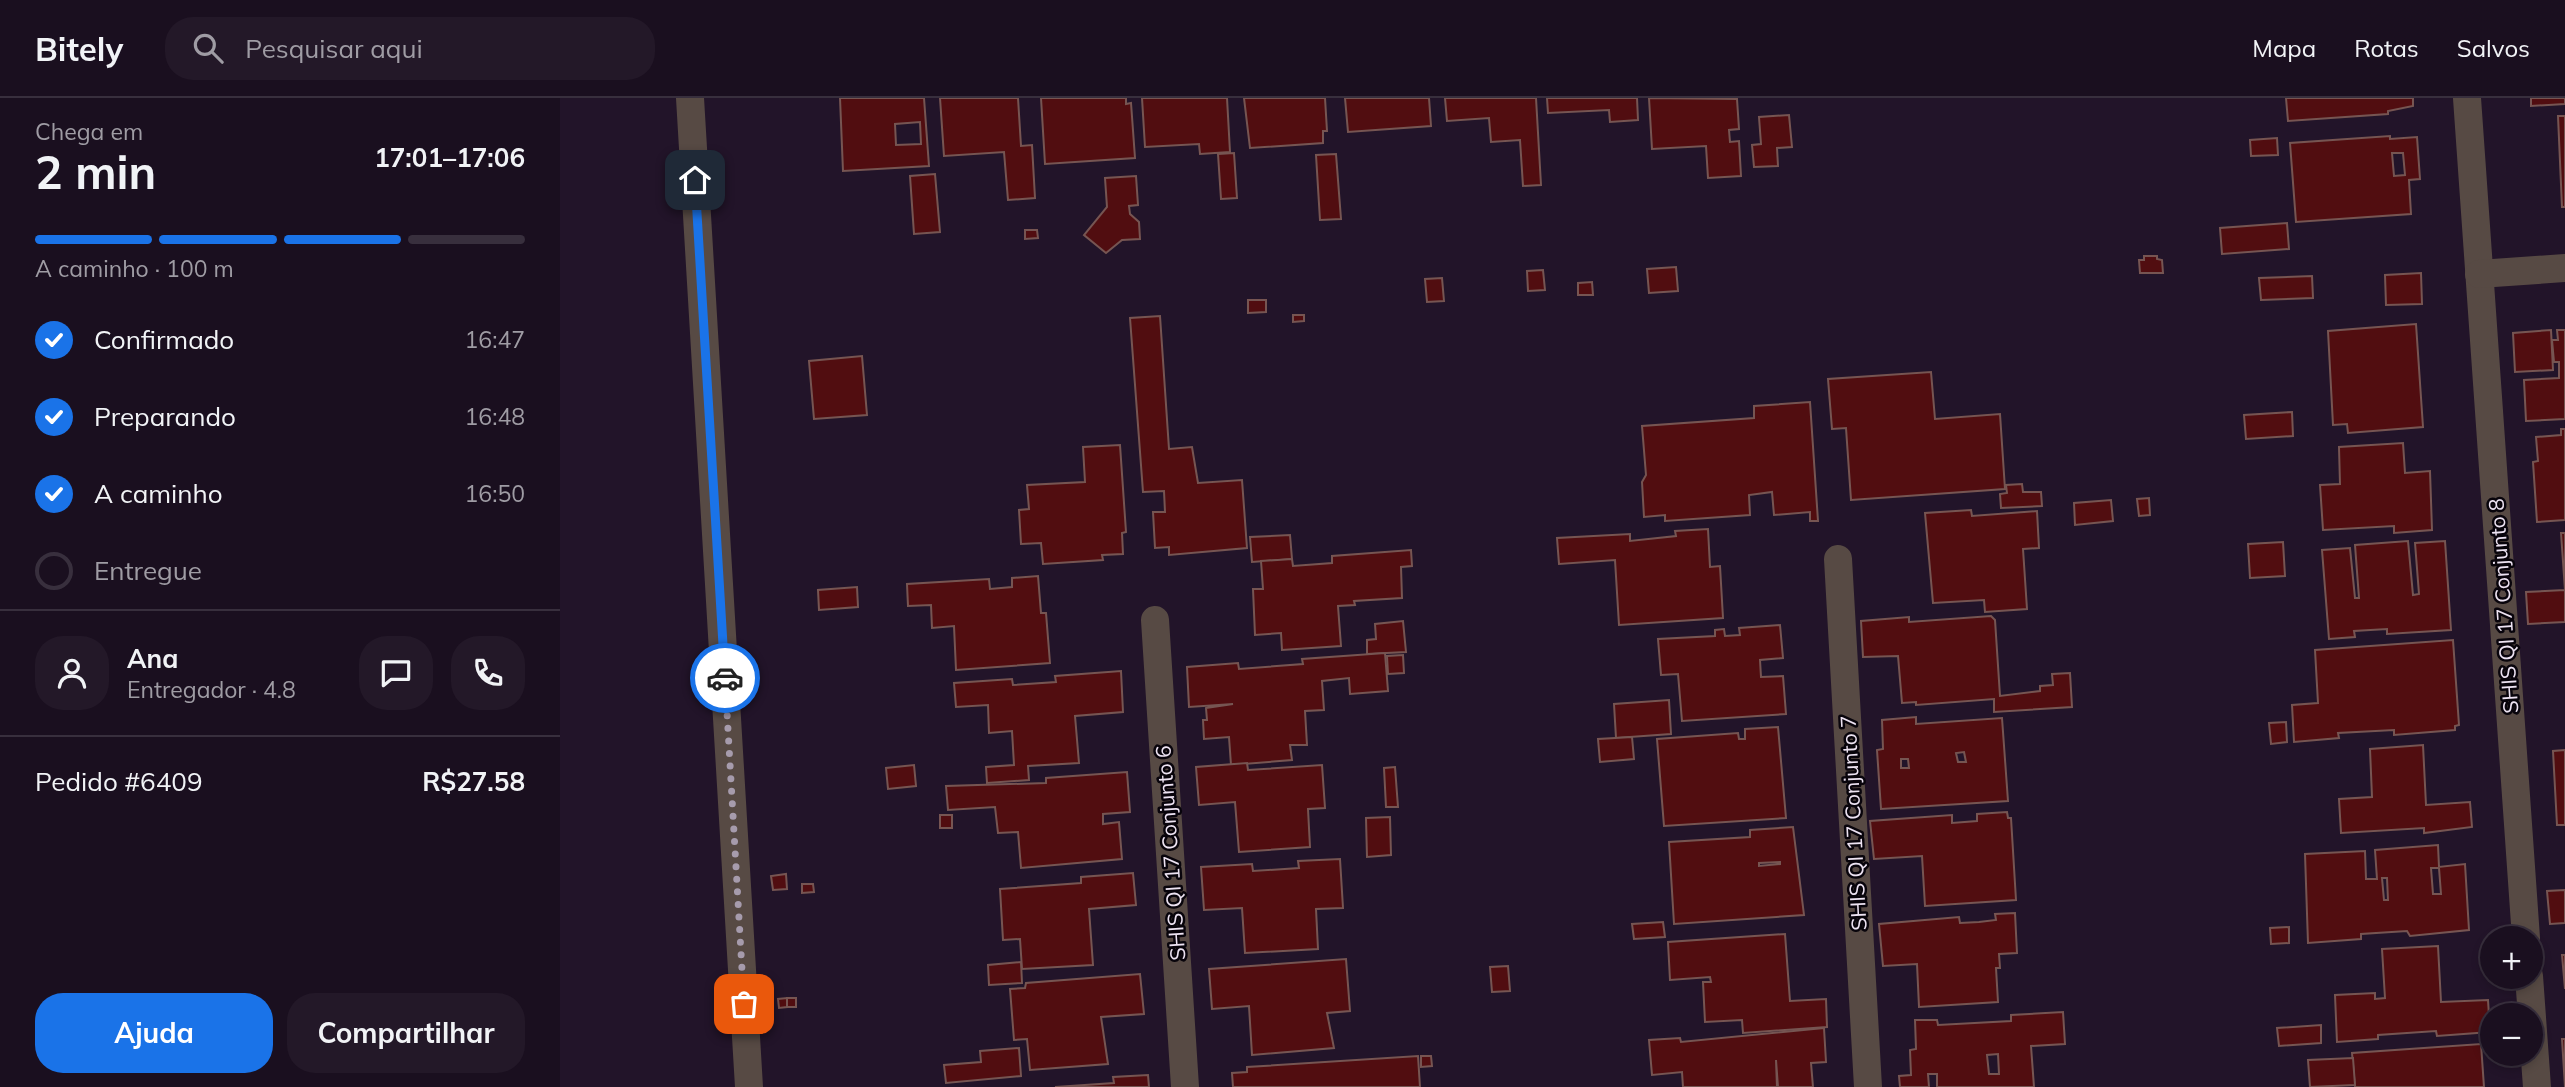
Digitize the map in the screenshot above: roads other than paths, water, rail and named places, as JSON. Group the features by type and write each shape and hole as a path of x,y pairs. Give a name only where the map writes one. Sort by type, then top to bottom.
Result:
{"street":[{"path":"690,98 749,1087"},
{"name":"SHIS QI 17 Conjunto 8","path":"2467,98 2525,926"},
{"path":"2479,274 2565,268"},
{"name":"SHIS QI 17 Conjunto 7","path":"1838,559 1868,1087"},
{"name":"SHIS QI 17 Conjunto 6","path":"1155,620 1185,1087"},
{"path":"2530,989 2537,1087"}]}
